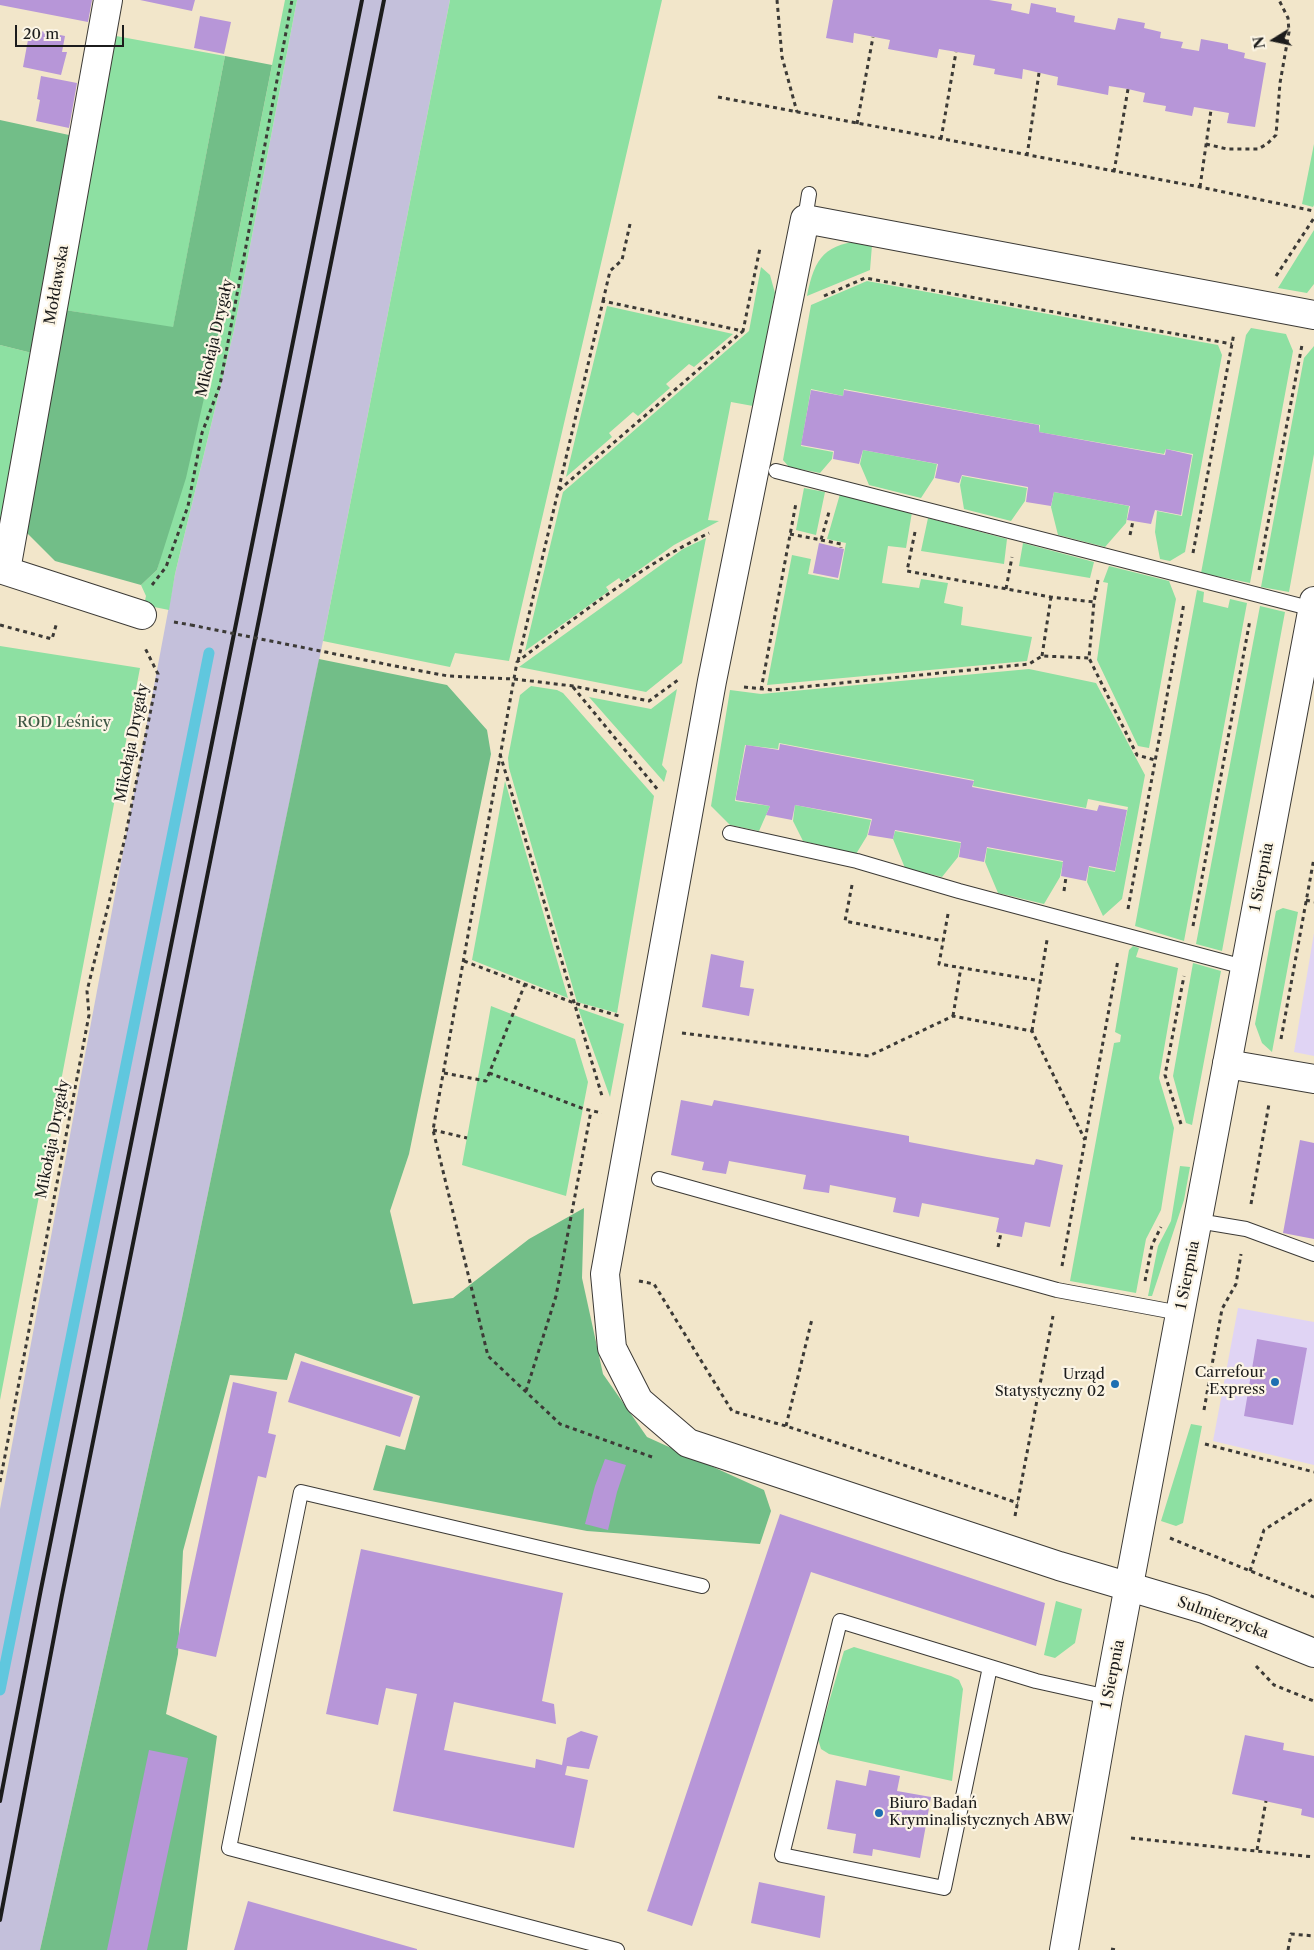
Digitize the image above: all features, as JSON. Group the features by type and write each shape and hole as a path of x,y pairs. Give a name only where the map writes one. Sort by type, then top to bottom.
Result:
{"street":[{"name":"Mołdawska","path":"108,0 3,570 137,614"},
{"name":"Sulmierzycka","path":"1257,305 1185,291 807,207 712,681 604,1274 612,1348 639,1401 688,1443 1130,1588 1204,1609 1314,1653"},
{"path":"1257,305 1314,315"},
{"name":"1 Sierpnia","path":"1064,1950 1108,1697 1130,1588 1244,967 1313,605"},
{"path":"1226,1064 1314,1079"}],"lane":[{"path":"776,471 1255,594 1313,605"},
{"path":"730,833 857,861 953,890 1244,967"},
{"path":"659,1179 1057,1290 1180,1313"},
{"path":"1198,1221 1246,1229 1314,1254"},
{"path":"617,1950 228,1848 301,1492 702,1586"},
{"path":"990,1667 944,1888 782,1855 840,1621 1036,1681 1108,1697"}],"path":[{"name":"Mikołaja Drygały","path":"0,1482 89,1015 87,991 125,838 158,674 138,633 132,626 137,614 136,596 151,586 166,567 188,506 202,433 220,385 292,0"},
{"path":"776,0 782,57 797,112"},
{"path":"1206,144 1227,149 1251,150 1268,144 1276,136 1280,83 1289,32 1288,18 1279,0"},
{"path":"857,124 872,37"},
{"path":"941,139 956,52"},
{"path":"1027,156 1039,73"},
{"path":"1114,172 1128,89"},
{"path":"718,98 1200,187 1314,211"},
{"path":"1200,187 1211,110"},
{"path":"1257,305 1314,218"},
{"path":"630,224 622,260 610,271 517,662 433,1130 488,1356 560,1424 656,1459"},
{"path":"557,492 744,331 760,248"},
{"path":"823,296 865,278 1232,344"},
{"path":"604,302 744,331"},
{"path":"1182,1128 1165,1075 1302,341"},
{"path":"762,690 801,477"},
{"path":"919,508 907,571 1051,597 1094,602"},
{"path":"517,662 613,590 677,548 722,526 743,528"},
{"path":"821,540 828,544 841,544 841,548"},
{"path":"1103,555 1094,602 1089,658 1137,755 1155,760"},
{"path":"0,625 52,639 66,591"},
{"path":"1042,656 1051,597"},
{"path":"191,625 448,676 514,679 573,686 649,701 684,675 762,690 1029,664 1042,656 1089,658"},
{"path":"573,686 668,802 688,815"},
{"path":"489,1073 591,1110 608,1114 500,754"},
{"path":"1279,1048 1314,858"},
{"path":"857,861 845,921 943,941"},
{"path":"953,890 939,964 1041,981"},
{"path":"1306,900 1314,902"},
{"path":"1051,915 1032,1030 1085,1141"},
{"path":"464,961 574,1004 624,1018"},
{"path":"953,1016 961,967"},
{"path":"444,1073 486,1081 525,984"},
{"path":"650,1029 869,1056 953,1016 1032,1030"},
{"path":"526,1392 556,1296 591,1110"},
{"path":"433,1130 467,1138"},
{"path":"1139,1306 1152,1245 1166,1218"},
{"path":"604,1274 654,1284 732,1411 786,1426 1018,1503"},
{"path":"786,1426 812,1319"},
{"path":"1205,1444 1314,1472"},
{"path":"1250,1571 1264,1530 1314,1498"},
{"path":"1163,1536 1314,1597"},
{"path":"1257,1850 1266,1801"},
{"path":"1131,1838 1314,1857"},
{"path":"1288,1950 1291,1934 1314,1936"},
{"path":"1111,1948 1117,1950"}],"shaded area":[{"path":"297,0 450,0 323,641 182,1318 40,1950 0,1950 0,1509 175,574 234,330"},
{"path":"1314,933 1314,1056 1294,1052"},
{"path":"1238,1308 1314,1322 1314,1465 1213,1441"}],"green space":[{"path":"285,0 297,0 234,330 175,574 169,610 144,605 146,596 141,585 157,570 218,336"},
{"path":"450,0 662,0 509,661 455,653 450,667 323,641"},
{"path":"116,36 225,56 173,328 65,310"},
{"path":"225,56 272,65 218,336 186,478 157,570 141,585 55,561 27,533 65,310 173,327"},
{"path":"0,120 69,135 32,353 0,345"},
{"path":"1314,144 1314,205 1313,207 1302,204"},
{"path":"1314,230 1314,284 1307,293 1278,288"},
{"path":"867,240 872,245 870,270 807,296 814,271 824,254 841,245"},
{"path":"761,267 770,275 775,293 753,406 731,402 708,520 719,521 674,545 622,582 619,578 606,587 609,591 525,651 563,492 749,331"},
{"path":"867,281 1218,345 1222,355 1185,552 1170,561 1160,559 1155,532 1157,511 1182,516 1193,454 1166,449 1164,454 1039,432 1040,425 844,389 843,396 811,389 801,446 833,452 832,459 820,473 789,467 783,460 811,305"},
{"path":"607,306 733,334 694,367 689,364 666,384 670,388 638,416 633,412 609,433 612,437 566,477"},
{"path":"1251,328 1286,334 1293,351 1250,583 1201,573 1246,335"},
{"path":"0,345 32,353 0,534"},
{"path":"1314,346 1314,454 1289,592 1261,587 1304,358"},
{"path":"863,450 937,464 934,478 921,498 869,485 860,464"},
{"path":"962,476 1027,488 1025,501 1011,521 964,509 960,485"},
{"path":"804,488 825,492 816,535 796,530"},
{"path":"1054,492 1129,506 1126,523 1105,547 1058,535 1051,507"},
{"path":"840,494 912,512 906,548 888,546 882,583 919,588 921,579 948,583 944,603 963,607 961,625 1032,637 1027,661 767,685 792,555 811,559 808,574 839,580 846,543 827,539"},
{"path":"928,518 1007,539 1004,564 921,551"},
{"path":"706,538 682,663 646,692 519,667 683,549"},
{"path":"1023,543 1094,562 1090,578 1019,566"},
{"path":"1109,566 1169,581 1176,599 1149,748 1138,746 1097,660 1108,583 1103,582"},
{"path":"1197,590 1204,592 1203,602 1228,608 1230,599 1247,603 1184,941 1135,926"},
{"path":"1260,606 1285,612 1222,951 1196,944"},
{"name":"ROD Leśnicy","path":"0,646 140,668 0,1400"},
{"path":"319,659 447,685 487,730 491,754 409,1154 390,1211 413,1304 453,1298 529,1239 584,1208 582,1278 603,1374 647,1437 764,1490 771,1511 760,1544 587,1531 373,1490 386,1445 405,1450 420,1396 295,1353 287,1380 230,1375 183,1551 178,1654 166,1714 217,1736 187,1950 40,1950 182,1318"},
{"path":"1029,669 1096,683 1145,775 1122,899 1103,916 1087,882 1089,867 1115,872 1128,807 1088,799 1086,808 973,786 974,780 779,743 778,749 745,745 735,801 770,806 759,831 730,825 711,806 730,690 761,694"},
{"path":"531,686 557,690 563,693 654,796 617,1013 577,1002 509,768 508,758 520,695"},
{"path":"677,689 662,765 667,771 664,782 589,697 651,709"},
{"path":"505,781 568,998 472,960"},
{"path":"795,805 871,820 867,836 856,854 803,841 793,821"},
{"path":"895,831 961,843 958,857 942,877 905,868 893,839"},
{"path":"987,848 1063,862 1060,877 1044,904 998,893 985,862"},
{"path":"1283,908 1298,912 1272,1052 1262,1043 1255,1024 1276,911"},
{"path":"1133,946 1139,948 1136,957 1178,968 1159,1078 1174,1128 1161,1210 1146,1239 1136,1293 1070,1281 1114,1043 1120,1042 1121,1035 1115,1032 1129,950"},
{"path":"1193,963 1221,971 1192,1125 1186,1123 1173,1076"},
{"path":"491,1006 575,1039 588,1082 566,1196 462,1165"},
{"path":"578,1008 624,1024 610,1097"},
{"path":"1180,1166 1190,1167 1184,1200 1152,1296 1148,1296 1158,1246 1171,1221"},
{"path":"1191,1424 1202,1426 1183,1523 1176,1526 1161,1521"},
{"path":"1056,1601 1082,1609 1075,1643 1055,1658 1044,1655"},
{"path":"854,1647 959,1680 963,1689 952,1781 829,1754 821,1749 818,1739 844,1651"}],"building":[{"path":"0,0 92,0 88,22 0,5"},
{"path":"140,0 195,0 192,11"},
{"path":"833,0 989,0 1012,4 1011,10 1029,14 1031,3 1056,8 1056,12 1075,16 1074,22 1115,30 1118,18 1145,23 1144,28 1161,32 1160,38 1183,42 1181,48 1199,51 1201,39 1228,44 1228,49 1245,53 1244,58 1266,63 1255,127 1227,123 1229,113 1194,107 1192,116 1165,111 1166,106 1143,102 1145,93 1128,89 1109,86 1108,95 1057,85 1058,77 1023,69 1022,79 994,74 995,69 973,65 975,55 939,49 937,58 888,49 890,40 854,33 853,43 826,38"},
{"path":"200,16 231,22 224,54 194,48"},
{"path":"30,29 65,36 62,52 67,52 61,75 23,67"},
{"path":"41,76 77,83 69,128 36,121 40,100 37,99"},
{"path":"811,390 843,396 844,390 1039,425 1039,432 1165,455 1166,449 1192,455 1181,515 1155,510 1151,524 1127,520 1130,506 1054,492 1051,506 1026,502 1028,487 962,475 959,483 935,478 938,464 863,450 859,464 833,459 834,451 801,445"},
{"path":"819,543 844,549 838,578 813,573"},
{"path":"780,744 974,781 972,787 1097,811 1099,805 1127,810 1115,871 1089,866 1086,881 1061,876 1063,861 987,847 984,862 959,857 961,842 895,830 893,839 868,835 872,819 795,805 792,820 766,815 770,806 736,800 746,745 779,750"},
{"path":"711,954 744,961 740,987 754,989 749,1016 702,1007"},
{"path":"681,1100 712,1106 714,1100 909,1136 909,1142 987,1157 1034,1165 1036,1159 1063,1165 1050,1227 1025,1222 1022,1237 996,1232 999,1218 922,1203 919,1217 893,1212 896,1198 830,1185 829,1193 803,1189 806,1175 729,1161 726,1174 702,1170 704,1162 671,1155"},
{"path":"1300,1140 1314,1143 1314,1239 1283,1233"},
{"name":"Carrefour Express","path":"1257,1339 1307,1348 1293,1425 1244,1416"},
{"path":"301,1361 413,1397 400,1437 288,1402"},
{"path":"233,1382 277,1392 268,1433 276,1435 266,1478 258,1476 216,1657 176,1648"},
{"path":"605,1459 626,1465 608,1530 585,1524 595,1486"},
{"path":"780,1514 1045,1603 1036,1646 811,1572 692,1926 647,1911"},
{"path":"361,1549 563,1593 542,1701 554,1704 556,1724 454,1702 444,1750 535,1768 536,1759 562,1765 567,1738 581,1731 598,1736 589,1769 567,1766 565,1775 588,1780 574,1848 393,1811 417,1694 386,1688 378,1725 326,1714"},
{"path":"1245,1735 1284,1743 1283,1750 1314,1756 1314,1818 1301,1815 1302,1809 1232,1794"},
{"path":"149,1750 188,1758 147,1950 107,1950"},
{"name":"Biuro Badań Kryminalistycznych ABW","path":"869,1770 900,1776 897,1791 931,1797 920,1858 873,1849 872,1856 853,1853 856,1834 827,1829 836,1780 866,1786"},
{"path":"759,1882 825,1896 820,1938 751,1923"},
{"path":"248,1901 417,1949 417,1950 234,1950"}],"waterway":[{"path":"0,1690 209,653"}],"railway":[{"path":"0,1801 41,1589 362,0"},
{"path":"0,1920 62,1595 384,0"}],"place":[{"name":"Carrefour Express","path":"1275,1382"},
{"name":"Urząd Statystyczny 02","path":"1115,1384"},
{"name":"Biuro Badań Kryminalistycznych ABW","path":"879,1813"}]}
